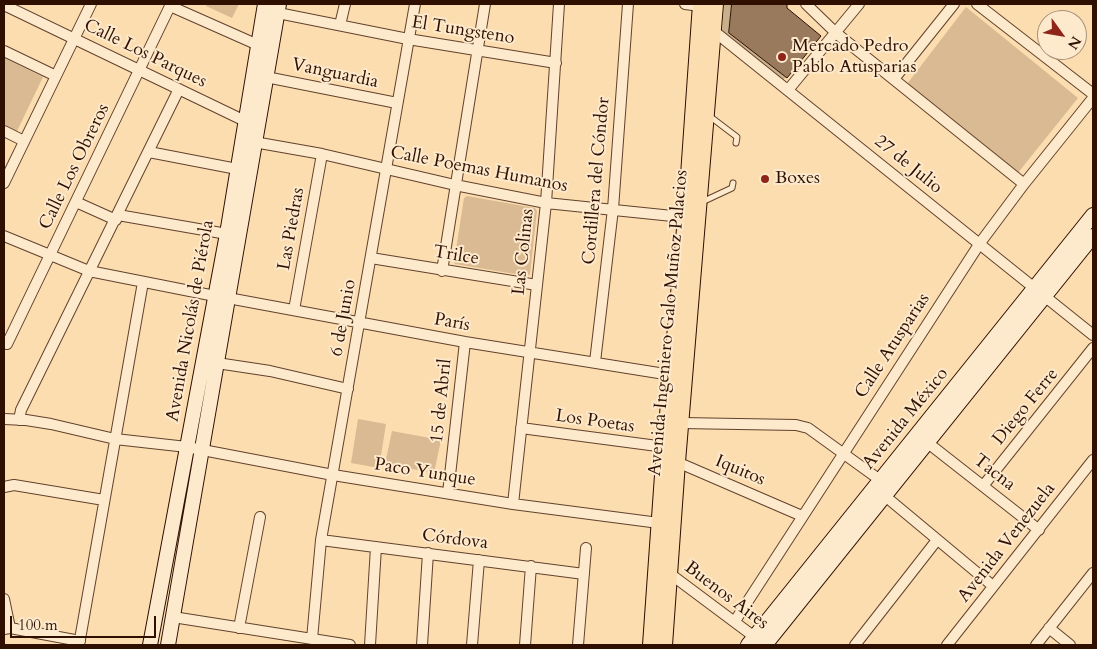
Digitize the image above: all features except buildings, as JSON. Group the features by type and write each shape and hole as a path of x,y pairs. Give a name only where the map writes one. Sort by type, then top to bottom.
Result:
{"main road":[{"name":"Avenida Ingeniero Galo Muñoz Palacios","path":"664,645 669,573 669,457 672,375 706,114 706,5"},
{"name":"Avenida Ingeniero Galo Muñoz Palacios","path":"651,645 659,523 669,457 681,423 707,26"}],"street":[{"name":"Calle Los Parques","path":"4,4 245,121"},
{"path":"4,183 91,4"},
{"name":"Avenida Nicolás de Piérola","path":"150,645 195,448 217,362 227,234 265,4"},
{"path":"340,25 345,4"},
{"name":"6 de Junio","path":"312,639 321,540 414,4"},
{"path":"442,270 485,4"},
{"name":"Las Colinas","path":"513,504 546,203 556,63 558,4"},
{"name":"Cordillera del Cóndor","path":"595,362 613,209 628,4"},
{"path":"685,4 706,5"},
{"path":"806,4 836,32 894,80 1024,184"},
{"path":"788,90 859,4"},
{"path":"894,80 954,4"},
{"path":"977,4 1093,94"},
{"path":"171,5 258,45"},
{"name":"Calle Los Obreros","path":"7,344 171,5"},
{"name":"Avenida Nicolás de Piérola","path":"168,645 195,448 278,8"},
{"name":"El Tungsteno","path":"278,8 340,25 556,63"},
{"name":"27 de Julio","path":"707,26 1093,335"},
{"path":"4,51 56,76"},
{"name":"Vanguardia","path":"266,77 397,104"},
{"path":"19,420 21,410 180,89"},
{"name":"Calle Atusparias","path":"735,622 980,243 1024,184 1093,98"},
{"path":"4,131 24,141"},
{"name":"Calle Poemas Humanos","path":"254,142 322,154 455,185 546,203 694,213"},
{"path":"149,152 237,169"},
{"name":"Las Piedras","path":"294,310 322,154"},
{"path":"76,202 117,218 227,234"},
{"name":"Avenida México","path":"758,643 885,496 928,443 1040,292 1093,215"},
{"name":"París","path":"4,236 89,272 465,342 672,375"},
{"name":"Avenida México","path":"758,643 880,480 1040,292 1092,240"},
{"name":"Trilce","path":"371,258 536,286"},
{"path":"4,599 7,629 80,643 143,282"},
{"name":"15 de Abril","path":"448,494 465,342"},
{"name":"Diego Ferre","path":"983,486 1093,348"},
{"path":"217,362 270,371 348,389"},
{"name":"Paco Yunque","path":"4,419 51,424 115,439 195,448 332,475 448,494 659,523"},
{"path":"681,423 796,424 808,428 844,452 880,480 885,496 994,586"},
{"name":"Los Poetas","path":"521,428 669,457"},
{"name":"Tacna","path":"928,443 1038,530"},
{"name":"Iquitos","path":"669,457 802,516"},
{"name":"Avenida Venezuela","path":"947,645 1093,460"},
{"path":"4,487 14,485 104,500"},
{"path":"239,628 260,517"},
{"name":"Córdova","path":"321,540 584,574"},
{"path":"855,645 937,540"},
{"path":"370,645 376,547"},
{"path":"578,645 586,548"},
{"path":"422,645 428,553"},
{"path":"472,645 479,560"},
{"path":"524,645 530,566"},
{"name":"Buenos Aires","path":"669,573 735,622 758,643"},
{"path":"1036,645 1093,573"},
{"path":"173,617 349,645"},
{"path":"1049,628 1070,645"}],"lane":[{"path":"706,114 737,137 736,143"},
{"path":"694,213 732,188 733,183"}],"shaded area":[{"path":"208,4 239,4 232,18 206,6"},
{"path":"966,7 1078,98 1017,174 907,84"},
{"path":"4,58 43,77 17,131 4,125"},
{"path":"467,196 535,208 537,211 530,274 527,276 455,264 464,198"},
{"path":"358,419 386,424 379,468 351,463"},
{"path":"392,431 441,440 434,473 385,464"}],"place":[{"name":"Mercado Pedro Pablo Atusparias","path":"782,57"},
{"name":"Boxes","path":"765,179"}]}
